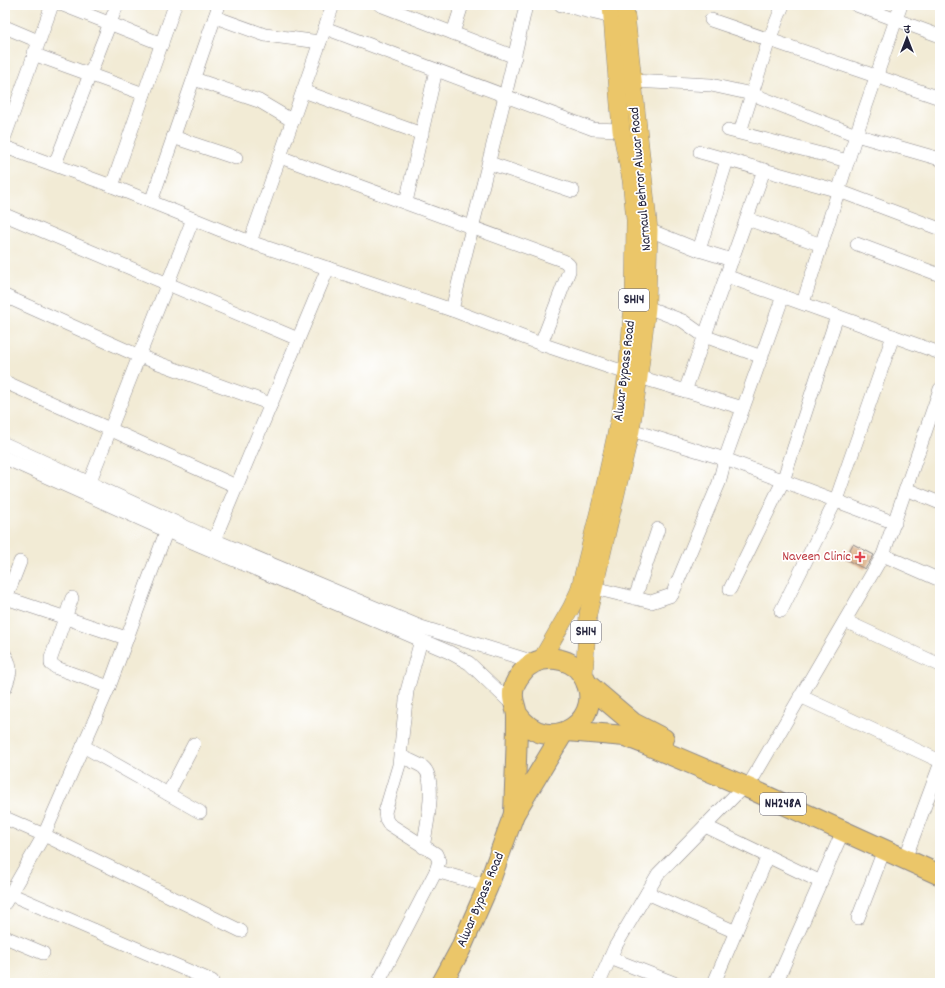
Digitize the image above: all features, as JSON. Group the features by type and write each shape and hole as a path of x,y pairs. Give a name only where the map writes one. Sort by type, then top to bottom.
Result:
{"highway":[{"name":"NH248A","path":"538,661 562,660 574,666 585,680 633,723 843,831 940,875"},
{"path":"514,814 516,710 513,693 516,681 524,670 538,661"},
{"path":"514,814 565,732 575,727 580,722 588,708 589,692 585,680"},
{"name":"NH248A","path":"516,710 528,728 545,735 565,732 625,736 748,782 940,865"},
{"name":"Alwar Bypass Road","path":"442,983 460,950 488,886 514,814"}],"main road":[{"name":"Narnaul Behror Alwar Road","path":"587,590 631,430 633,375 647,307 648,230 625,5"},
{"name":"Alwar Bypass Road","path":"587,590 613,451 633,375 634,220 631,180 621,130 612,11"},
{"name":"SH14","path":"538,661 571,608 587,590"},
{"name":"SH14","path":"585,680 587,590"}],"street":[{"path":"5,136 33,54 52,5"},
{"path":"63,5 162,44"},
{"path":"55,164 117,5"},
{"path":"112,186 175,5"},
{"path":"250,242 333,5"},
{"path":"380,5 515,57"},
{"path":"453,33 462,5"},
{"path":"452,310 506,96 526,5"},
{"path":"561,5 612,11"},
{"path":"783,5 769,40 752,94 734,131 848,161"},
{"path":"856,5 940,36"},
{"path":"803,304 856,135 901,5"},
{"path":"151,202 217,11 265,35 320,42"},
{"path":"711,20 940,98"},
{"path":"325,28 593,129 621,130"},
{"path":"6,29 38,41"},
{"path":"33,54 90,76 144,94"},
{"path":"406,202 436,70"},
{"path":"194,79 259,102 292,121"},
{"path":"632,82 711,85 752,94 856,135 940,159"},
{"path":"303,91 422,134"},
{"path":"173,137 236,158"},
{"path":"5,147 112,186 250,242 452,310 541,344 633,375 743,408"},
{"path":"700,152 839,191 940,229"},
{"path":"280,157 472,226 564,261 569,265 569,270 541,344"},
{"path":"699,250 728,160"},
{"path":"489,163 573,191"},
{"path":"685,391 764,170"},
{"path":"5,215 298,339"},
{"path":"87,489 193,219"},
{"path":"747,219 822,245"},
{"path":"648,230 699,250 732,260"},
{"path":"857,244 940,275"},
{"path":"214,540 328,268"},
{"path":"726,276 940,353"},
{"path":"5,296 140,356 271,404"},
{"path":"587,590 651,602 672,595 719,483 725,459 783,296"},
{"path":"647,307 683,321 704,336 762,357"},
{"path":"730,589 783,481 836,316"},
{"path":"781,611 836,500 893,336"},
{"path":"5,382 236,486"},
{"path":"599,983 610,958 658,874 748,782 845,621 883,555 939,393"},
{"path":"631,430 725,459 894,523"},
{"path":"5,444 87,489"},
{"path":"5,458 87,489 469,663 516,710"},
{"path":"906,489 940,503"},
{"path":"168,525 214,540 422,627 538,661"},
{"path":"168,525 109,687 44,835 8,898 212,981"},
{"path":"635,598 658,529"},
{"path":"883,555 940,580"},
{"path":"20,562 5,600 126,638"},
{"path":"72,598 51,658 51,664 57,668 109,687"},
{"path":"845,621 940,666"},
{"path":"378,983 436,871 439,861 436,854 389,824 386,819 385,812 401,756 407,691 421,640"},
{"path":"5,655 10,663 11,673 5,688"},
{"path":"800,696 940,760"},
{"path":"168,794 194,744"},
{"path":"83,746 200,812"},
{"path":"401,756 424,768 430,776 431,787 423,847"},
{"path":"908,851 940,766"},
{"path":"5,818 44,835 242,931"},
{"path":"705,826 821,882"},
{"path":"776,983 843,831"},
{"path":"858,918 884,850"},
{"path":"714,983 768,856"},
{"path":"436,871 488,886"},
{"path":"647,893 736,932"},
{"path":"5,938 42,953"},
{"path":"610,958 674,983"}],"building":[{"path":"853,544 874,555 865,569 845,559"}],"place":[{"name":"Naveen Clinic","path":"860,557"}]}
